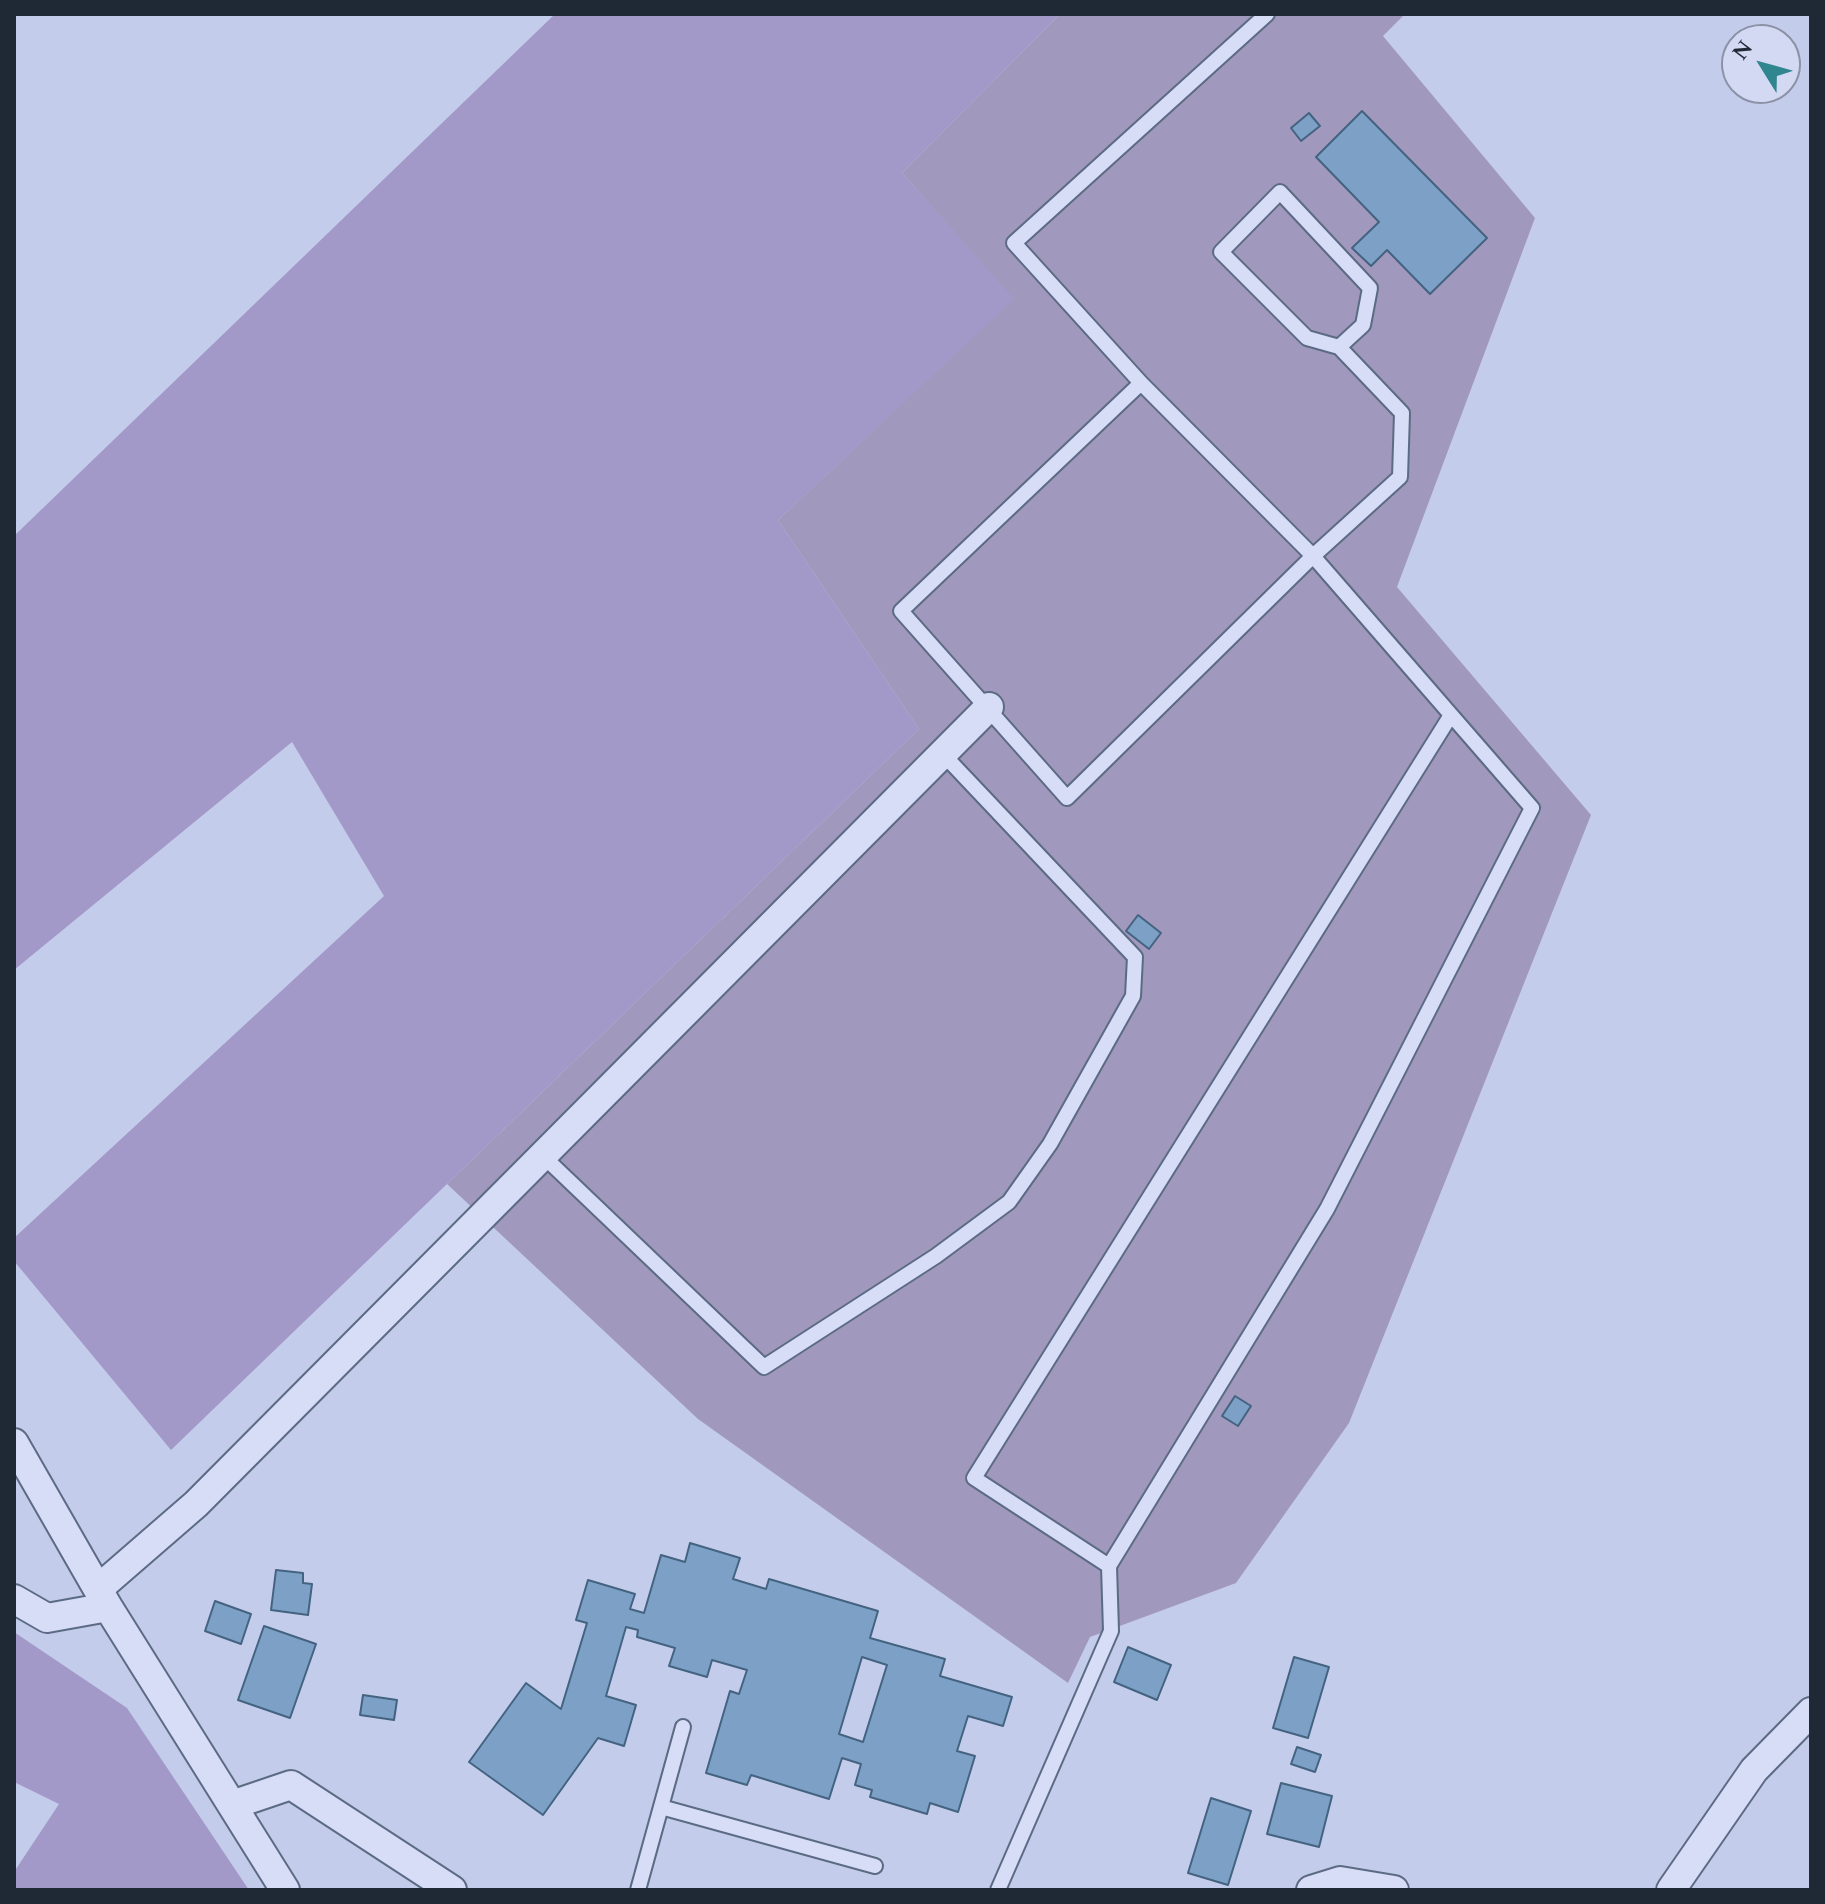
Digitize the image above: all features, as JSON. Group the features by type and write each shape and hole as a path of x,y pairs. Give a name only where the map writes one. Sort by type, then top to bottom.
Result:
{"street":[{"path":"14,1599 47,1618 103,1598 541,1154 989,707"},
{"path":"14,1443 103,1598 285,1890"},
{"path":"1671,1890 1754,1770 1811,1712"},
{"path":"232,1805 291,1785 452,1890"},
{"path":"1311,1890 1340,1881 1394,1890"}],"lane":[{"path":"998,1890 1111,1631 1109,1566 1327,1209 1532,808 1313,556 1141,383 1014,243 1267,14"},
{"path":"1141,383 901,611 1067,798 1313,556 1400,477 1402,413 1339,347 1307,338 1221,252 1280,192 1370,288 1363,325 1339,347"},
{"path":"1109,1566 974,1478 1451,715"},
{"path":"541,1154 764,1367 936,1256 1009,1202 1050,1144 1133,996 1135,957 942,753"},
{"path":"638,1890 683,1727"},
{"path":"661,1807 875,1866"}],"shaded area":[{"path":"555,14 1060,14 902,173 1015,299 778,520 919,729 171,1450 14,1261 14,1238 384,896 292,742 14,970 14,536"},
{"path":"1060,14 1405,14 1383,36 1535,218 1397,587 1591,815 1349,1423 1236,1583 1090,1637 1068,1683 698,1419 447,1184 919,729 778,520 1014,299 902,173"},
{"path":"14,1632 127,1708 249,1890 14,1890 14,1872 59,1804 14,1782"}],"building":[{"path":"1362,111 1487,238 1430,294 1387,250 1371,266 1352,248 1379,222 1316,157"},
{"path":"1309,113 1320,126 1301,141 1291,128"},
{"path":"1138,915 1161,933 1149,949 1126,931"},
{"path":"1235,1396 1251,1406 1238,1426 1222,1416"},
{"path":"690,1543 740,1558 733,1579 766,1589 769,1579 878,1611 870,1638 945,1659 940,1676 1012,1697 1003,1726 968,1716 957,1751 975,1756 958,1812 930,1803 927,1814 870,1797 872,1790 855,1785 861,1764 842,1758 829,1799 751,1775 747,1785 706,1773 730,1691 739,1694 747,1670 712,1660 707,1677 669,1666 675,1648 637,1637 638,1630 626,1627 606,1696 636,1705 624,1746 598,1738 543,1815 469,1762 526,1683 561,1709 587,1623 576,1620 588,1580 635,1594 630,1609 644,1613 661,1555 685,1562","holes":["862,1657 887,1665 863,1742 839,1734"]},
{"path":"276,1570 303,1573 303,1583 312,1584 308,1615 271,1610"},
{"path":"215,1601 251,1614 241,1644 205,1631"},
{"path":"264,1626 316,1644 290,1718 238,1700"},
{"path":"1128,1647 1171,1665 1157,1700 1114,1682"},
{"path":"1294,1657 1329,1667 1308,1738 1273,1728"},
{"path":"363,1695 397,1700 394,1720 360,1715"},
{"path":"1297,1747 1321,1755 1315,1772 1291,1764"},
{"path":"1281,1783 1332,1796 1319,1847 1267,1834"},
{"path":"1211,1798 1251,1811 1228,1885 1188,1873"}]}
